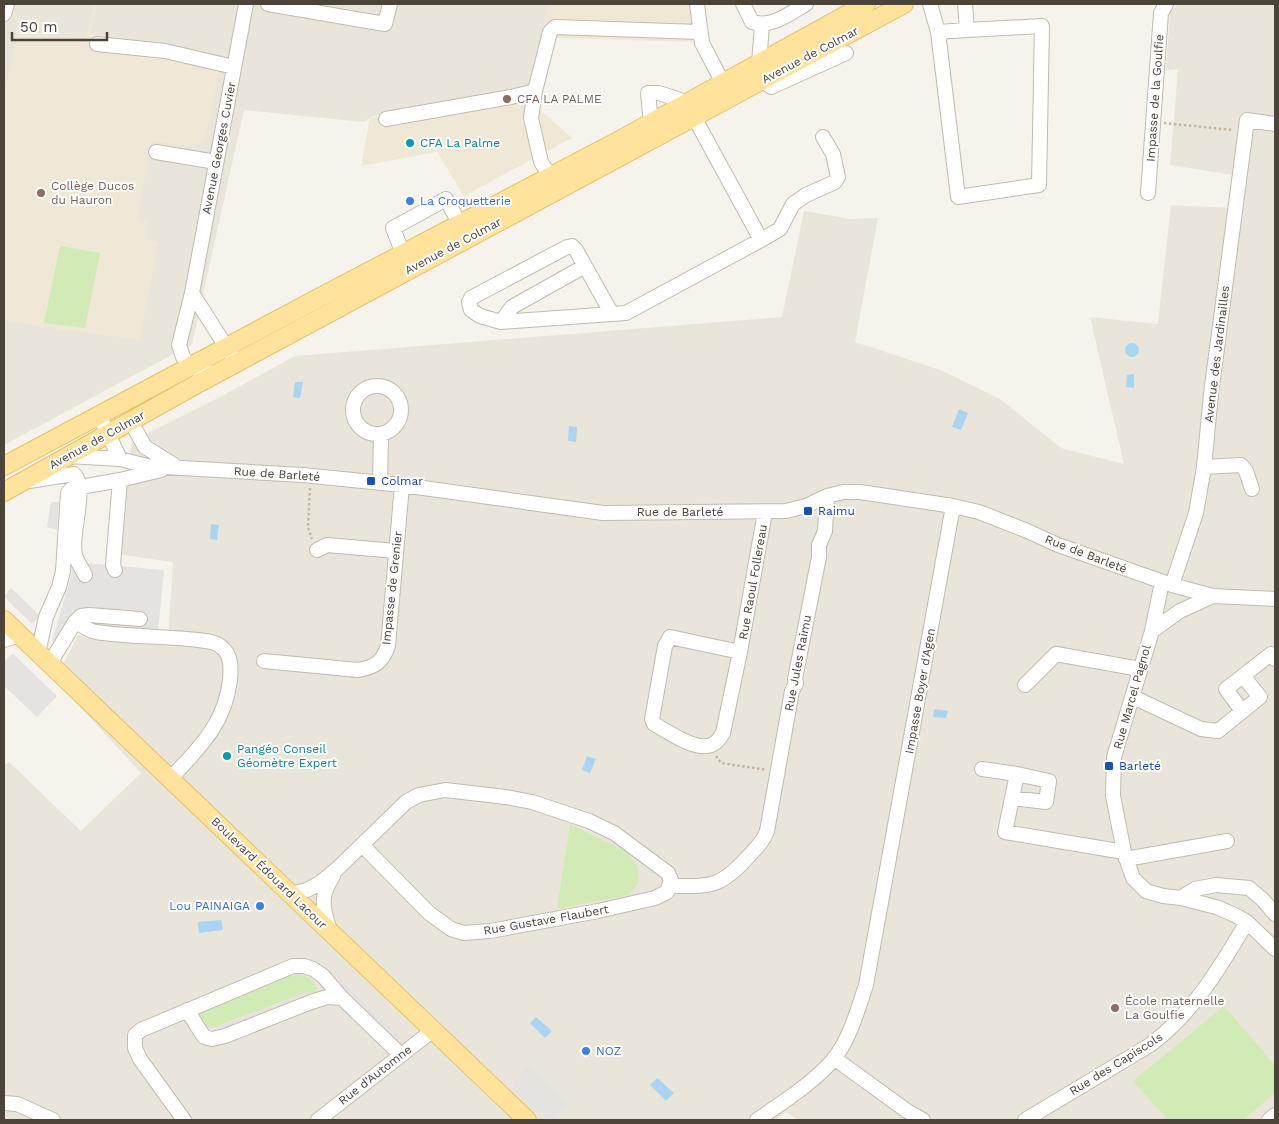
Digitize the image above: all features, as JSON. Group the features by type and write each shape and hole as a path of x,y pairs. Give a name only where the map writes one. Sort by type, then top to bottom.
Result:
{"main road":[{"name":"Avenue de Colmar","path":"4,466 651,122 690,110 723,83 761,71 866,4"},
{"name":"Avenue de Colmar","path":"4,492 761,71 904,4"},
{"path":"4,477 26,460 31,452"},
{"name":"Boulevard Édouard Lacour","path":"7,627 44,658 527,1120"}],"street":[{"path":"4,14 7,4"},
{"name":"Avenue Georges Cuvier","path":"190,366 184,357 180,345 192,293 246,4"},
{"path":"268,4 385,24 390,4"},
{"path":"696,4 702,43 723,83"},
{"path":"743,4 752,22 762,25 774,22 806,4"},
{"path":"930,4 938,32 958,197 1039,185 1042,26 938,32"},
{"path":"965,4 967,30"},
{"name":"Impasse de la Goulfie","path":"1148,193 1161,13 1166,4"},
{"path":"762,25 761,71 771,87 846,53"},
{"path":"550,176 541,162 530,118 550,32 555,27 699,32"},
{"path":"97,44 165,52 234,67"},
{"path":"386,119 535,91"},
{"path":"651,122 648,93 660,93 690,110 761,240"},
{"path":"1246,126 1275,124"},
{"name":"Avenue des Jardinailles","path":"1152,631 1167,583 1196,513 1204,467 1211,394 1246,126"},
{"path":"612,314 586,266 572,246 471,298 468,302 471,310 480,316 501,322 612,314 626,312 780,229 793,204 835,182 838,177 833,154 823,137"},
{"path":"156,152 216,162"},
{"path":"398,256 401,249 393,228 446,199 460,224"},
{"path":"501,322 512,307 586,266"},
{"path":"192,293 237,362"},
{"path":"190,366 215,374"},
{"path":"99,415 120,459"},
{"path":"131,422 149,452 176,467"},
{"path":"380,483 381,434"},
{"name":"Rue de Barleté","path":"68,456 120,459 147,466 311,476 402,485 603,513 765,512 795,509 844,492 860,492 954,506 979,512 1058,545 1167,583 1213,596 1275,599"},
{"path":"1204,467 1241,465 1246,471 1252,489"},
{"path":"44,658 46,617 59,587 63,571 68,493 71,489 79,487 176,467"},
{"path":"23,482 74,474 76,476 79,487 74,553 84,575"},
{"path":"115,570 113,565 120,480"},
{"name":"Impasse de Grenier","path":"264,661 358,670 370,668 384,656 388,646 402,485"},
{"name":"Rue Jules Raimu","path":"669,886 697,886 723,880 735,871 764,839 792,691 796,683 795,678 819,556 819,545 825,532 828,496"},
{"name":"Impasse Boyer d'Agen","path":"757,1120 811,1082 834,1058 854,1020 866,985 954,506"},
{"name":"Rue Raoul Follereau","path":"740,652 670,637 665,646 652,718 654,724 692,745 702,747 711,746 717,742 723,732 740,652 765,512"},
{"path":"317,550 328,545 396,552"},
{"name":"Rue Marcel Pagnol","path":"1213,596 1180,611 1152,631 1114,758 1113,796 1125,856 1133,878 1146,891 1216,907 1247,922 1274,944"},
{"path":"44,658 82,616 140,618"},
{"path":"75,622 94,632 184,638 213,642 219,645 228,655 231,664 227,699 222,715 199,749 170,778"},
{"path":"1024,686 1056,654 1140,669"},
{"path":"1242,711 1226,689 1271,654 1275,659"},
{"path":"1133,696 1201,729 1218,731 1260,697 1243,676"},
{"path":"982,769 1049,781 1046,802 1012,798"},
{"path":"1017,774 1005,832 1125,856 1227,841"},
{"path":"290,894 307,890 320,883 406,802 418,795 445,790 532,802 589,821 614,833 668,873 671,880 669,886"},
{"name":"Rue Gustave Flaubert","path":"362,845 429,913 451,929 464,933 490,932 598,912 656,898 667,892 669,886"},
{"path":"330,932 323,902 326,887 337,869"},
{"path":"1180,898 1196,889 1216,886 1249,888 1275,914"},
{"name":"Rue des Capiscols","path":"1025,1120 1150,1046 1165,1034 1184,1017 1206,988 1247,922"},
{"path":"184,1120 140,1059 135,1048 135,1035 187,1010 294,966 304,966 317,971 401,1055"},
{"path":"187,1010 204,1037 212,1040 311,1002 327,997 342,998"},
{"name":"Rue d'Automne","path":"318,1120 432,1030"},
{"path":"834,1058 907,1111 923,1120"},
{"path":"4,1088 5,1103 24,1106 53,1120"},
{"path":"1269,1120 1275,1115"}],"path":[{"path":"1153,122 1246,126"},
{"path":"311,476 308,527 317,550"},
{"path":"711,746 721,763 777,772"}],"shaded area":[{"path":"4,4 549,4 530,88 374,116 363,122 244,110 192,344 4,445"},
{"name":"Collège Ducos du Hauron","path":"94,4 97,4 91,33 145,44 146,40 167,44 165,51 220,70 205,140 192,147 152,141 137,219 147,222 144,239 158,242 140,340 4,321 4,99 18,29 85,42"},
{"name":"CFA LA PALME","path":"549,4 692,4 696,42 556,38 539,109 572,138 464,196 437,152 361,166 370,118 530,88"},
{"path":"1179,4 1275,4 1275,1120 798,1120 786,1112 775,1120 4,1120 4,765 9,762 81,831 141,773 55,680 78,635 168,642 173,562 116,554 132,441 222,396 295,356 782,317 804,211 849,219 878,218 855,342 943,371 1000,399 1061,448 1124,464 1090,317 1158,324 1171,205 1231,208 1234,175 1170,165 1178,69 1166,70 1170,10"},
{"path":"51,502 59,502 57,530 47,527"},
{"path":"86,563 164,570 158,631 76,627 65,652 52,641 73,569 83,571"},
{"path":"11,588 40,616 32,624 4,597"},
{"path":"13,654 57,696 37,717 4,686 4,661"},
{"path":"342,980 401,1038 395,1044 336,986"},
{"path":"307,992 316,994 228,1031 206,1032 203,1026 215,1027"},
{"path":"529,1065 569,1105 553,1120 548,1120 512,1085"}],"green space":[{"path":"60,246 100,253 85,328 44,323"},
{"path":"570,824 627,852 638,867 639,882 629,895 557,909"},
{"path":"286,974 307,977 312,980 315,983 316,994 307,992 215,1027 203,1026 199,1018 200,1011"},
{"path":"1224,1006 1275,1065 1275,1093 1243,1120 1168,1120 1133,1081"}],"water":[{"path":"1129,343 1135,343 1139,350 1135,357 1129,357 1125,353 1125,347"},
{"path":"1134,374 1134,388 1126,387 1127,375"},
{"path":"295,382 303,382 300,398 293,397"},
{"path":"959,409 968,413 961,430 952,427"},
{"path":"569,426 577,427 576,442 568,441"},
{"path":"211,524 219,525 217,540 210,539"},
{"path":"934,709 948,711 946,718 933,717"},
{"path":"587,756 596,759 590,773 582,770"},
{"path":"221,920 223,930 199,933 198,922"},
{"path":"536,1017 552,1031 545,1038 530,1023"},
{"path":"657,1078 674,1093 666,1101 650,1085"}],"place":[{"name":"CFA LA PALME","path":"507,99"},
{"name":"CFA La Palme","path":"410,143"},
{"name":"Collège Ducos du Hauron","path":"41,193"},
{"name":"La Croquetterie","path":"410,201"},
{"name":"Colmar","path":"371,481"},
{"name":"Raimu","path":"808,511"},
{"name":"Pangéo Conseil Géomètre Expert","path":"227,756"},
{"name":"Barleté","path":"1109,766"},
{"name":"Lou PAINAIGA","path":"260,906"},
{"name":"École maternelle La Goulfie","path":"1115,1008"},
{"name":"NOZ","path":"586,1051"}]}
